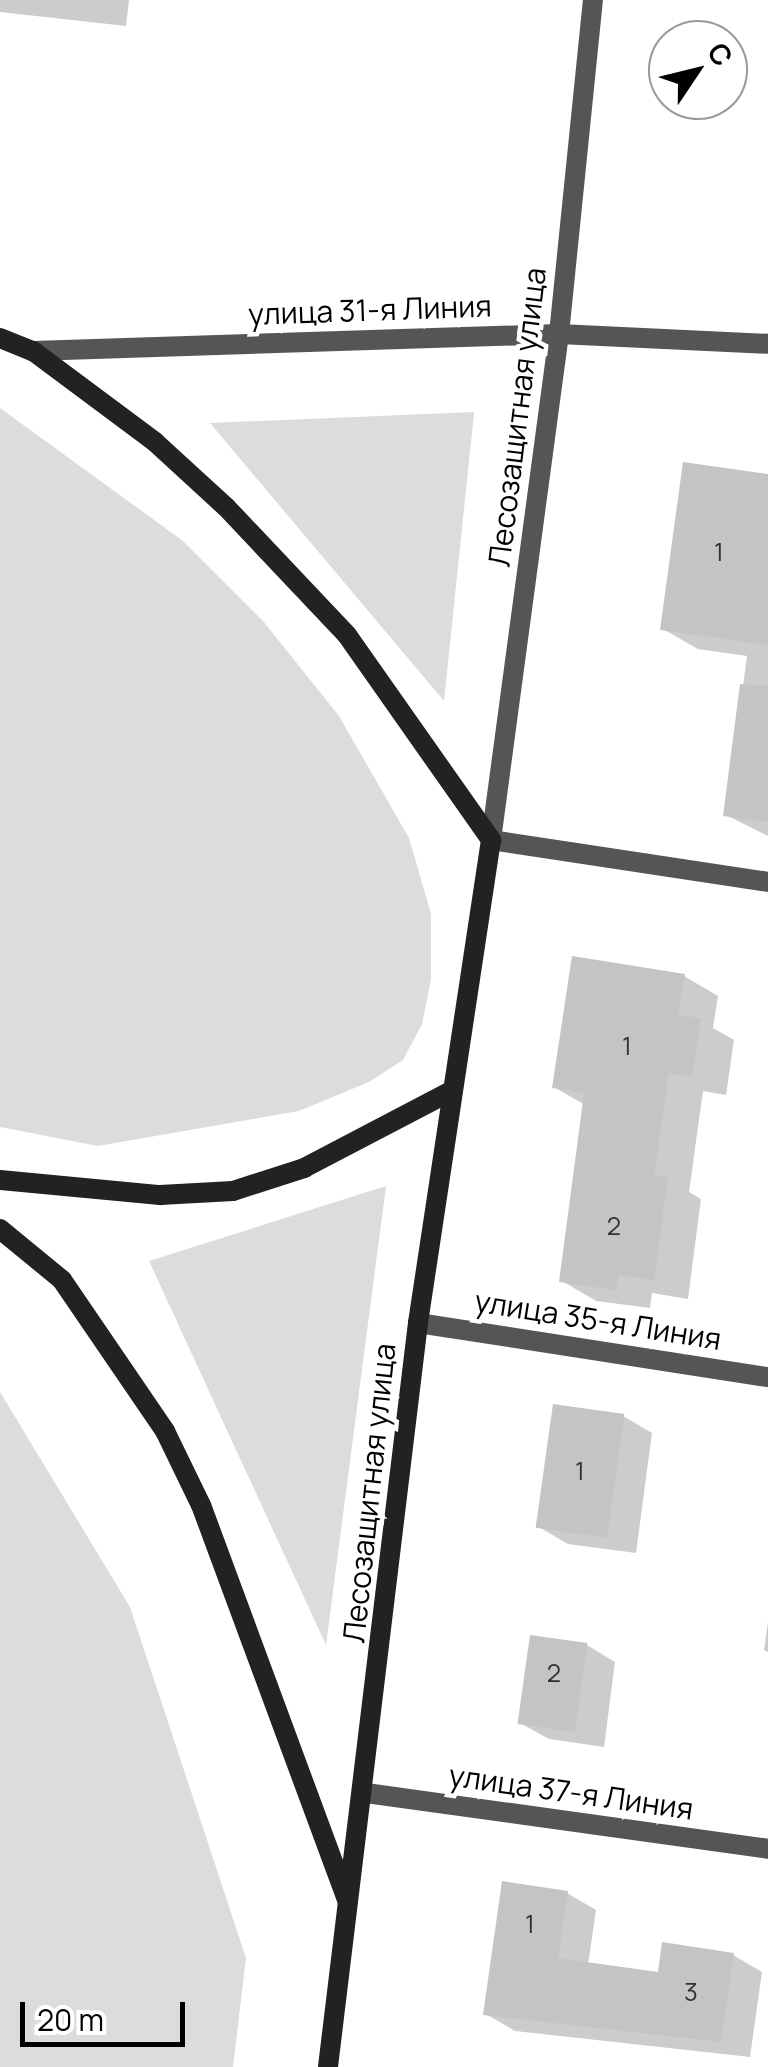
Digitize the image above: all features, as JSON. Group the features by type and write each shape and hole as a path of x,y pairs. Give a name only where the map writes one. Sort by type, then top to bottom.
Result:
{"main road":[{"path":"0,338 33,351 155,442 348,635 491,840"},
{"name":"Лесозащитная улица","path":"328,2067 366,1794 418,1323 491,840"},
{"path":"0,1180 160,1195 233,1191 304,1168 453,1090"},
{"name":"Лесозащитная улица","path":"0,1229 62,1280 166,1431 201,1505 349,1904"}],"street":[{"name":"Лесозащитная улица","path":"491,840 559,334 593,0"},
{"name":"улица 31-я Линия","path":"33,351 559,334 768,344"},
{"path":"491,840 768,882"},
{"name":"улица 35-я Линия","path":"418,1323 768,1377"},
{"name":"улица 37-я Линия","path":"366,1794 768,1850"}],"shaded area":[{"path":"0,408 183,541 263,621 339,716 409,838 431,914 431,979 422,1024 403,1060 369,1082 299,1111 98,1146 0,1127"},
{"path":"474,413 444,701 210,423"},
{"path":"386,1186 326,1645 149,1261"},
{"path":"0,1392 130,1607 246,1958 233,2067 0,2067"}],"building":[{"path":"683,462 768,474 768,645 660,630"},
{"path":"740,684 768,686 768,822 723,816"},
{"path":"572,956 685,974 678,1015 701,1018 692,1077 669,1073 654,1175 668,1177 654,1280 618,1275 616,1290 559,1282 584,1093 552,1088"},
{"path":"553,1404 624,1414 607,1538 536,1528"},
{"path":"530,1635 587,1643 575,1732 517,1724"},
{"path":"502,1881 568,1891 558,1958 658,1972 662,1942 734,1953 721,2042 483,2015"}]}
